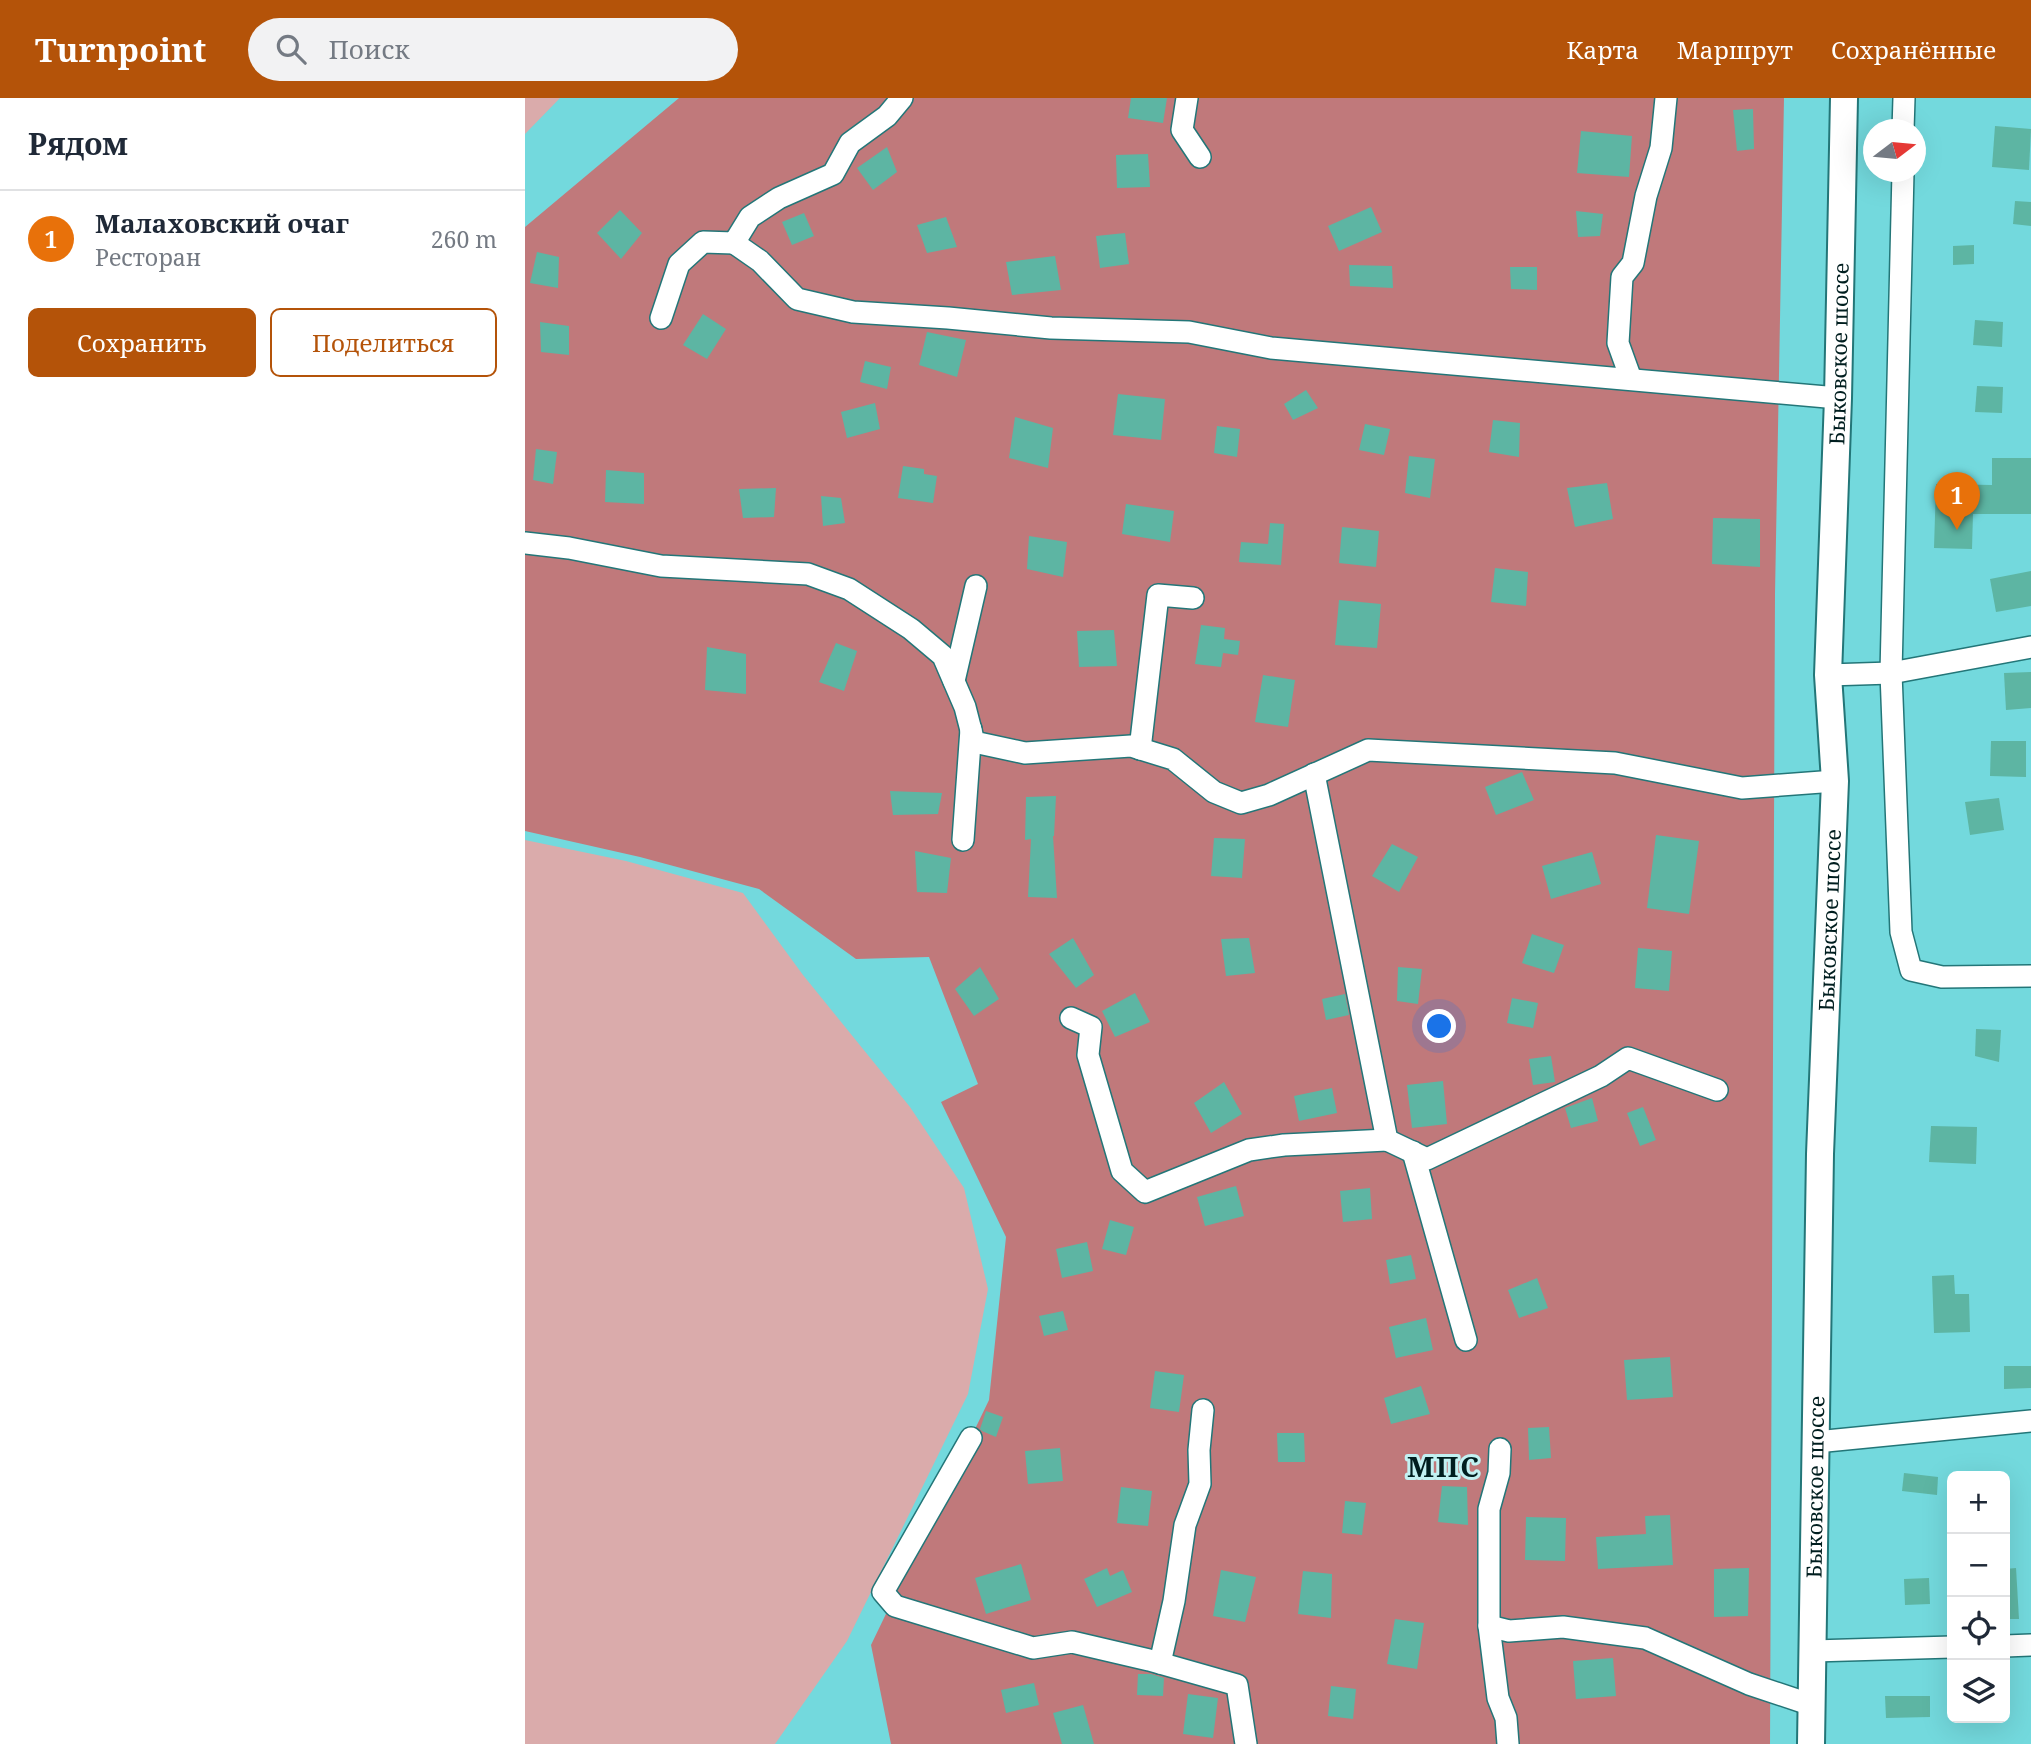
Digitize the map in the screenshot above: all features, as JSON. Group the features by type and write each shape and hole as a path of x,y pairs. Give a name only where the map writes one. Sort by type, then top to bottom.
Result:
{"main road":[{"name":"Быковское шоссе","path":"1811,1744 1821,1154 1835,781 1828,675 1845,98"}],"street":[{"path":"734,243 750,217 779,198 833,174 850,144 887,117 902,98"},
{"path":"1187,98 1182,130 1200,156"},
{"path":"1631,379 1618,343 1622,277 1633,263 1646,196 1661,148 1667,98"},
{"path":"1903,119 1904,98"},
{"path":"1902,182 1891,673 1901,932 1911,970 1942,977 2031,976"},
{"path":"661,318 679,264 703,242 734,243 760,261 797,299 853,312 1051,328 1189,332 1271,348 1838,398"},
{"path":"525,543 569,548 661,566 808,574 849,589 911,629 943,656 965,706 974,743 1025,753 1131,746 1173,759 1214,792 1241,803 1269,796 1368,750 1615,763 1742,788 1835,781"},
{"path":"954,681 976,586"},
{"path":"1140,749 1158,595 1193,598"},
{"path":"1828,675 1891,673 2031,647"},
{"path":"963,840 971,729"},
{"path":"1314,774 1387,1140"},
{"path":"1071,1018 1091,1027 1088,1055 1122,1171 1145,1192 1249,1150 1284,1145 1387,1140 1427,1160 1601,1076 1628,1058 1717,1090"},
{"path":"1413,1152 1466,1340"},
{"path":"1160,1663 1174,1601 1185,1525 1200,1484 1199,1450 1203,1410"},
{"path":"1816,1442 2031,1421"},
{"path":"971,1438 883,1592 895,1606 1033,1648 1072,1642 1237,1685 1246,1744"},
{"path":"1500,1449 1499,1473 1489,1509 1489,1626 1498,1698 1506,1718 1508,1744"},
{"path":"1489,1626 1509,1631 1563,1627 1645,1638 1749,1684 1812,1705"},
{"path":"2010,1646 2031,1645"},
{"path":"1813,1651 1947,1647"}],"shaded area":[{"path":"525,98 560,98 525,134"},
{"path":"679,98 1784,98 1775,594 1770,1744 891,1744 871,1645 989,1400 1006,1237 941,1102 978,1084 929,957 856,959 759,889 640,857 525,831 525,227"},
{"path":"525,840 626,861 743,893 803,975 910,1107 964,1188 988,1289 968,1394 847,1641 775,1744 525,1744"}],"building":[{"path":"1131,98 1167,98 1163,123 1128,118"},
{"path":"1753,109 1754,149 1737,151 1733,110"},
{"path":"1995,126 2031,129 2029,170 1992,167"},
{"path":"1581,131 1632,136 1629,177 1577,173"},
{"path":"887,147 897,172 873,190 857,168"},
{"path":"1148,154 1150,187 1117,188 1116,155"},
{"path":"2015,201 2031,202 2031,226 2013,224"},
{"path":"1371,207 1382,232 1339,251 1328,226"},
{"path":"620,210 642,233 621,259 597,233"},
{"path":"1576,211 1603,214 1600,236 1578,237"},
{"path":"804,213 814,236 792,245 782,222"},
{"path":"946,217 957,247 927,253 917,225"},
{"path":"1125,233 1129,264 1100,268 1096,236"},
{"path":"1974,245 1974,264 1953,265 1953,246"},
{"path":"537,252 559,257 558,288 530,283"},
{"path":"1055,256 1061,290 1012,295 1006,262"},
{"path":"1349,265 1392,266 1393,288 1350,286"},
{"path":"1510,267 1537,267 1537,290 1511,289"},
{"path":"703,314 726,329 707,359 683,345"},
{"path":"1975,320 2003,322 2002,347 1973,345"},
{"path":"540,322 569,326 569,355 541,352"},
{"path":"927,332 966,340 957,377 919,365"},
{"path":"865,361 891,367 887,389 860,382"},
{"path":"1977,386 2003,387 2002,413 1975,412"},
{"path":"1306,390 1318,408 1293,420 1284,404"},
{"path":"1118,394 1165,399 1161,440 1113,435"},
{"path":"875,403 880,429 847,438 841,412"},
{"path":"1015,417 1053,428 1048,468 1009,458"},
{"path":"1493,420 1520,423 1519,457 1489,452"},
{"path":"1365,424 1390,429 1384,455 1359,450"},
{"path":"1217,426 1240,429 1237,457 1214,453"},
{"path":"536,449 557,452 553,484 533,480"},
{"path":"1409,456 1435,459 1430,498 1405,493"},
{"path":"1992,458 2031,458 2031,514 1973,514 1972,549 1934,548 1936,484 1992,485"},
{"path":"903,466 924,469 924,474 937,476 933,503 898,498"},
{"path":"606,470 644,473 644,504 605,502"},
{"path":"1607,483 1613,519 1575,527 1567,488"},
{"path":"776,488 774,517 743,518 739,489"},
{"path":"821,496 841,498 845,523 823,526"},
{"path":"1126,504 1174,511 1170,542 1122,534"},
{"path":"1713,518 1760,519 1760,567 1712,564"},
{"path":"1270,523 1284,524 1281,565 1239,562 1241,542 1268,544"},
{"path":"1342,527 1379,531 1376,567 1339,563"},
{"path":"1029,536 1067,542 1063,577 1027,569"},
{"path":"1495,568 1528,572 1526,606 1491,602"},
{"path":"2031,571 2031,606 1996,612 1990,579"},
{"path":"1339,600 1381,604 1377,648 1335,645"},
{"path":"1201,625 1225,628 1224,639 1240,641 1238,655 1223,653 1221,667 1195,664"},
{"path":"1114,630 1117,666 1079,667 1077,631"},
{"path":"836,643 857,651 844,691 819,682"},
{"path":"707,647 746,654 746,694 705,690"},
{"path":"2031,672 2031,708 2006,710 2004,673"},
{"path":"1263,675 1295,680 1288,727 1255,722"},
{"path":"1991,741 2026,741 2026,777 1990,776"},
{"path":"1522,772 1534,800 1496,815 1485,787"},
{"path":"890,791 942,793 938,814 893,815"},
{"path":"1056,796 1053,836 1057,898 1028,897 1031,839 1025,840 1026,797"},
{"path":"1999,798 2004,830 1970,835 1965,802"},
{"path":"1656,835 1699,841 1689,914 1647,908"},
{"path":"1214,838 1245,839 1242,878 1211,876"},
{"path":"1392,844 1418,857 1399,892 1372,876"},
{"path":"915,851 951,858 947,893 917,892"},
{"path":"1592,852 1601,884 1551,899 1542,866"},
{"path":"1532,934 1564,945 1554,973 1522,963"},
{"path":"1073,938 1094,975 1076,988 1049,954"},
{"path":"1249,938 1255,973 1226,976 1221,939"},
{"path":"1638,948 1672,951 1669,991 1635,988"},
{"path":"980,967 999,999 974,1016 955,989"},
{"path":"1398,967 1422,969 1418,1004 1397,1001"},
{"path":"1135,993 1150,1022 1115,1037 1102,1011"},
{"path":"1345,994 1349,1015 1326,1020 1322,999"},
{"path":"1512,998 1538,1003 1533,1028 1507,1023"},
{"path":"1976,1029 2001,1030 1999,1062 1975,1056"},
{"path":"1551,1056 1555,1082 1533,1085 1529,1059"},
{"path":"1443,1081 1447,1124 1412,1128 1407,1085"},
{"path":"1224,1082 1242,1114 1211,1133 1194,1103"},
{"path":"1332,1088 1337,1113 1299,1121 1294,1096"},
{"path":"1592,1098 1598,1121 1571,1128 1565,1108"},
{"path":"1643,1107 1656,1140 1640,1146 1627,1113"},
{"path":"1931,1126 1977,1127 1976,1164 1929,1162"},
{"path":"1236,1186 1244,1216 1205,1226 1197,1197"},
{"path":"1370,1188 1372,1219 1343,1222 1340,1191"},
{"path":"1110,1220 1134,1227 1126,1255 1102,1249"},
{"path":"1087,1242 1093,1271 1062,1278 1056,1249"},
{"path":"1411,1255 1416,1279 1390,1284 1386,1260"},
{"path":"1954,1275 1955,1294 1969,1294 1970,1332 1934,1333 1932,1276"},
{"path":"1537,1278 1548,1308 1519,1318 1508,1290"},
{"path":"1063,1311 1068,1330 1044,1336 1039,1316"},
{"path":"1426,1318 1433,1350 1396,1358 1389,1327"},
{"path":"1670,1357 1673,1397 1627,1400 1624,1360"},
{"path":"2004,1366 2031,1366 2031,1388 2004,1389"},
{"path":"1155,1371 1184,1375 1179,1412 1150,1408"},
{"path":"1421,1386 1430,1414 1391,1424 1384,1398"},
{"path":"986,1411 1003,1417 996,1437 980,1429"},
{"path":"1549,1427 1551,1458 1529,1460 1528,1428"},
{"path":"1277,1433 1304,1433 1305,1462 1278,1462"},
{"path":"1060,1448 1063,1481 1028,1484 1025,1451"},
{"path":"1904,1473 1938,1477 1937,1495 1902,1491"},
{"path":"1442,1486 1467,1487 1468,1525 1438,1522"},
{"path":"1121,1487 1152,1491 1148,1526 1117,1523"},
{"path":"1345,1501 1366,1503 1362,1535 1342,1533"},
{"path":"1670,1515 1673,1565 1598,1569 1596,1537 1646,1534 1645,1516"},
{"path":"1526,1517 1566,1518 1565,1561 1525,1560"},
{"path":"1021,1564 1031,1600 986,1614 975,1578"},
{"path":"1107,1568 1110,1576 1123,1570 1132,1592 1097,1607 1084,1579"},
{"path":"1749,1568 1748,1616 1714,1617 1714,1569"},
{"path":"2016,1568 2019,1619 2010,1619 2010,1569"},
{"path":"1221,1570 1256,1577 1245,1622 1213,1616"},
{"path":"1303,1571 1332,1574 1331,1618 1298,1614"},
{"path":"1929,1578 1930,1604 1905,1605 1904,1579"},
{"path":"1395,1619 1424,1623 1417,1669 1387,1664"},
{"path":"1613,1658 1616,1696 1576,1699 1573,1661"},
{"path":"1138,1674 1164,1678 1163,1696 1137,1695"},
{"path":"1034,1683 1039,1705 1006,1713 1001,1690"},
{"path":"1331,1686 1356,1689 1353,1719 1328,1716"},
{"path":"1188,1694 1218,1698 1213,1738 1183,1734"},
{"path":"1885,1696 1930,1696 1930,1717 1886,1718"},
{"path":"1083,1705 1094,1744 1062,1744 1053,1713"}],"place":[{"name":"Малаховский очаг","path":"1957,530"}],"district":[{"name":"МПС","path":"1444,1466"}]}
